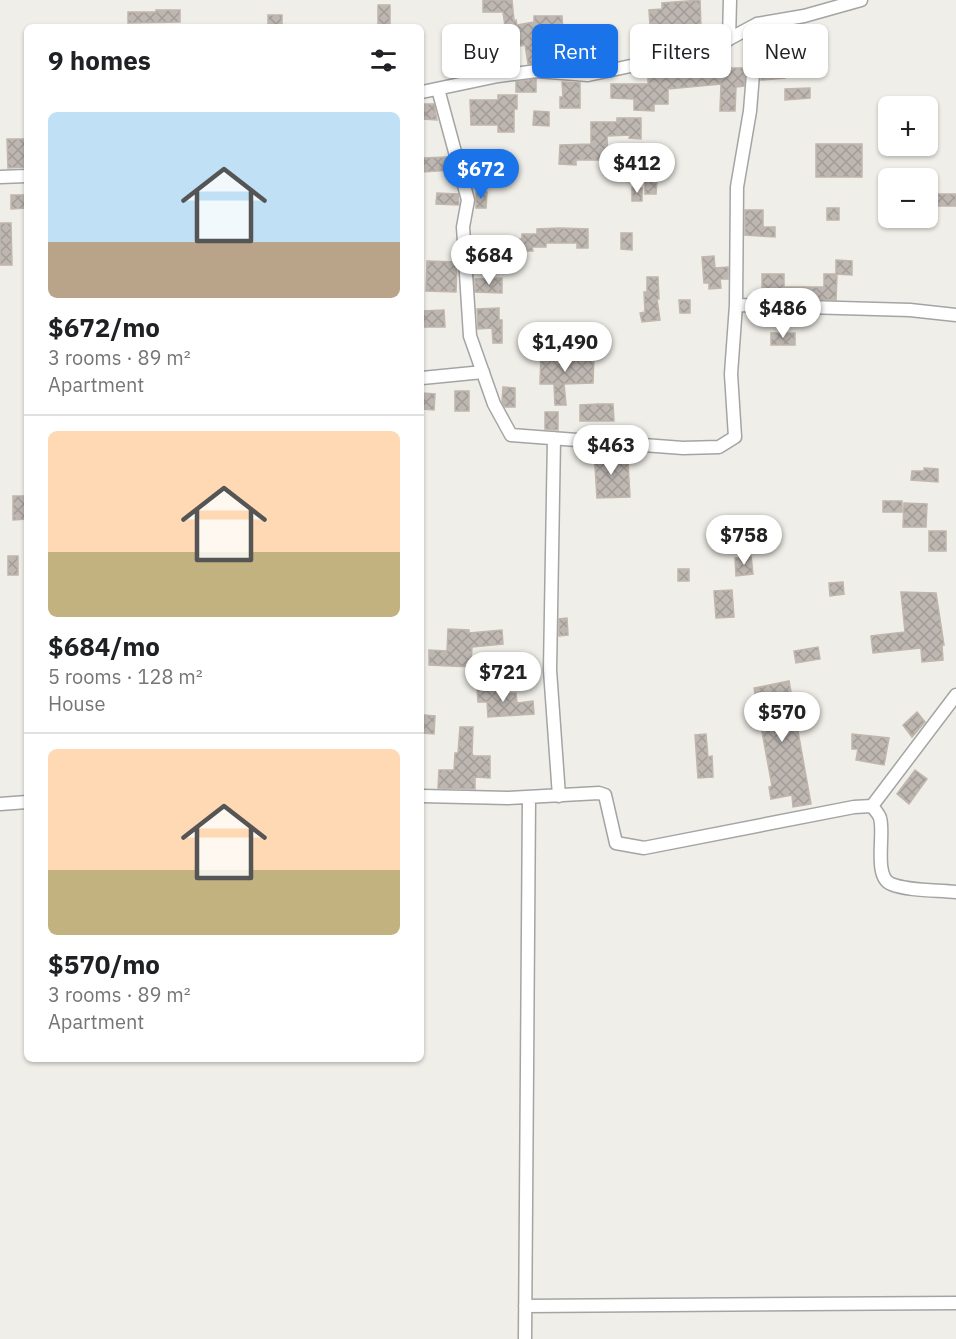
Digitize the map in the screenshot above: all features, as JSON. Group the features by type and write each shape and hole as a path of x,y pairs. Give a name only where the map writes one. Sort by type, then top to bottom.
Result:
{"street":[{"path":"729,24 730,0"},
{"path":"757,24 804,16 861,0"},
{"path":"424,92 498,76 537,71 588,75 630,66"},
{"path":"438,89 468,200 463,227 470,336 494,404 511,435 682,448 719,447 735,437 731,374 736,305 737,187 750,111 753,78"},
{"path":"0,177 24,176"},
{"path":"736,305 910,310 956,315"},
{"path":"424,378 483,372"},
{"path":"554,438 550,670 560,796"},
{"path":"424,796 605,795 616,843 644,848 813,814 872,806 956,695"},
{"path":"525,1339 529,797"},
{"path":"0,804 24,802"},
{"path":"872,806 880,817 881,861 884,879 889,884 900,886 956,892"},
{"path":"525,1306 956,1303"}],"building":[{"path":"483,0 512,0 514,21 516,20 517,24 505,24 503,12 483,12"},
{"path":"700,0 701,24 650,24 649,10 662,9 662,3"},
{"path":"378,5 390,5 390,24 378,24"},
{"path":"156,10 180,10 180,22 128,23 128,12 156,12"},
{"path":"268,15 282,15 282,24 268,24"},
{"path":"534,16 562,16 562,24 532,24 532,64 528,64 525,45 520,46 520,24 534,22"},
{"path":"731,68 743,68 744,78 744,86 736,87 735,111 720,111 721,84 668,89 668,104 654,104 654,111 634,110 634,99 611,98 611,84 648,84 648,78 731,78"},
{"path":"761,78 785,78 761,80"},
{"path":"536,79 536,92 516,92 516,82"},
{"path":"562,82 580,83 580,108 560,108 560,97 563,97"},
{"path":"810,88 810,98 785,100 785,89"},
{"path":"498,95 517,95 517,109 514,109 514,132 498,132 498,125 471,125 470,100 498,100"},
{"path":"424,104 434,104 437,120 424,119"},
{"path":"534,111 549,112 549,126 533,125"},
{"path":"617,118 641,118 641,139 629,138 630,135 607,136 608,160 576,160 576,165 559,164 560,145 591,144 591,122 617,122"},
{"path":"7,139 24,139 24,167 8,168"},
{"path":"816,144 862,144 862,177 816,177"},
{"path":"448,157 451,170 424,172 424,158"},
{"path":"645,180 657,181 656,194 645,194"},
{"path":"632,187 642,188 642,201 632,201"},
{"path":"476,192 487,192 486,208 476,208"},
{"path":"437,193 458,194 459,205 436,204"},
{"path":"938,194 956,194 956,206 938,206"},
{"path":"11,195 24,195 24,208 11,209"},
{"path":"827,208 839,208 839,220 827,220"},
{"path":"745,210 763,210 763,227 775,227 775,237 745,235"},
{"path":"0,223 11,223 12,265 0,265"},
{"path":"537,229 588,229 588,248 577,248 577,243 546,243 546,247 532,247 533,251 505,251 505,254 473,253 472,243 485,243 485,239 522,239 522,234 537,234"},
{"path":"621,233 632,233 632,250 621,249"},
{"path":"714,256 715,268 728,267 728,279 720,279 721,288 709,289 709,283 704,283 702,257"},
{"path":"836,260 852,261 852,275 836,274"},
{"path":"427,261 457,262 456,292 426,291"},
{"path":"762,274 784,274 784,287 824,287 824,274 837,274 836,300 800,299 800,296 762,296"},
{"path":"647,277 658,277 659,299 657,299 660,320 642,322 640,313 645,312 644,292 647,292"},
{"path":"502,278 502,293 475,292 475,279"},
{"path":"679,300 690,300 690,313 680,313"},
{"path":"499,308 499,320 502,320 502,343 493,343 492,328 478,329 477,309"},
{"path":"444,310 445,327 424,327 424,311"},
{"path":"771,333 795,333 795,345 771,345"},
{"path":"541,353 594,357 593,383 564,384 566,405 555,405 554,384 540,384"},
{"path":"503,387 515,388 515,407 505,407 502,402"},
{"path":"455,391 469,391 469,411 455,411"},
{"path":"424,393 435,394 434,410 424,409"},
{"path":"613,404 614,421 580,421 580,405"},
{"path":"545,412 558,412 558,430 545,429"},
{"path":"594,450 612,451 613,462 628,462 630,497 597,498"},
{"path":"924,468 938,469 938,482 911,480 912,471 924,471"},
{"path":"13,496 24,496 24,519 13,520"},
{"path":"883,501 902,501 902,512 883,512"},
{"path":"904,503 927,504 926,527 903,527"},
{"path":"929,531 946,531 946,551 929,551"},
{"path":"8,556 18,556 18,575 8,575"},
{"path":"751,556 753,574 736,576 735,558"},
{"path":"678,569 689,569 689,581 678,581"},
{"path":"843,582 844,594 830,596 829,583"},
{"path":"732,590 734,617 716,618 714,591"},
{"path":"901,592 936,593 944,645 942,645 943,660 922,662 921,648 873,653 871,636 905,632"},
{"path":"567,618 568,635 559,636 559,619"},
{"path":"448,629 469,630 469,633 502,630 503,644 472,647 471,667 429,665 429,650 447,651"},
{"path":"818,647 820,659 796,663 794,651"},
{"path":"789,681 811,804 793,807 792,795 771,799 769,787 772,786 754,688"},
{"path":"501,685 502,694 516,693 517,703 533,701 534,714 488,717 487,702 478,702 477,687"},
{"path":"917,712 925,722 912,737 903,725"},
{"path":"424,715 435,716 434,734 424,733"},
{"path":"460,727 473,727 472,754 490,756 490,778 475,777 475,789 438,788 439,770 454,770"},
{"path":"706,734 708,757 712,756 713,777 698,778 695,735"},
{"path":"852,734 889,738 884,765 856,760 858,749 852,749"},
{"path":"915,770 927,779 909,804 897,794"}]}
